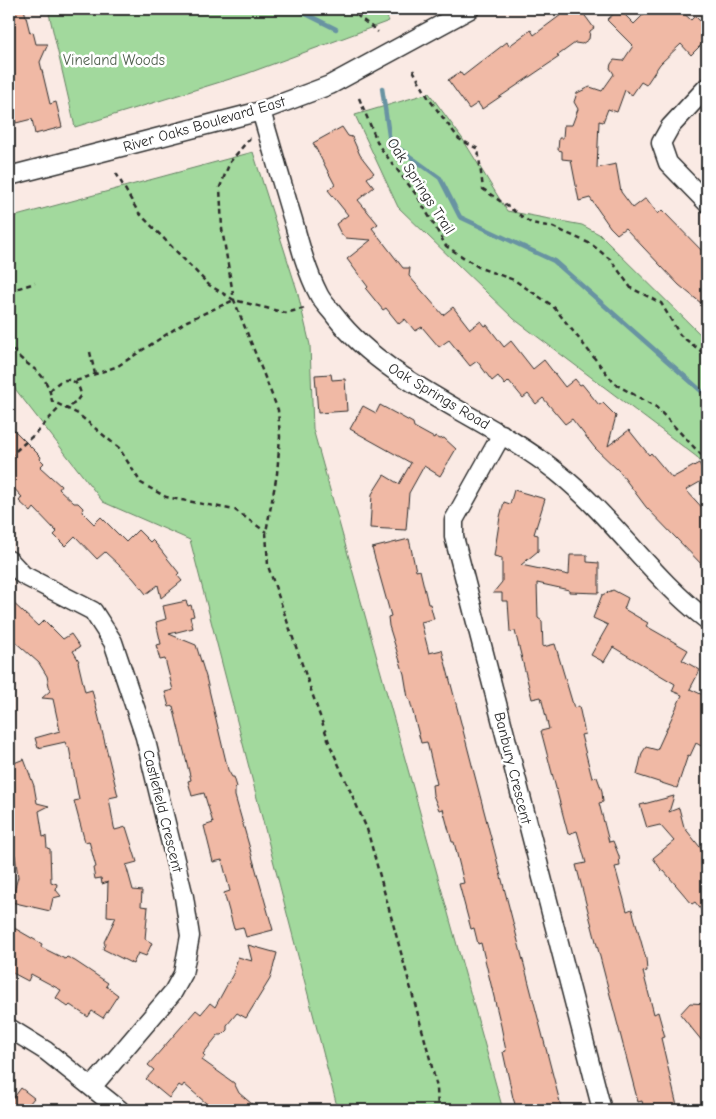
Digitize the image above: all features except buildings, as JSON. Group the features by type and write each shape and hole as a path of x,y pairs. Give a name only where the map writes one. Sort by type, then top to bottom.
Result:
{"street":[{"name":"River Oaks Boulevard East","path":"9,176 261,111 330,85 470,9"},
{"path":"707,87 670,127 661,142 668,163 707,203"},
{"name":"Oak Springs Road","path":"261,111 305,261 320,296 361,346 389,367 540,458 572,484 634,547 678,598 707,620"},
{"name":"Banbury Crescent","path":"502,434 454,520 454,537 602,1110"},
{"name":"Castlefield Crescent","path":"9,560 23,576 93,612 113,642 145,738 184,897 190,936 182,974 173,992 92,1086"},
{"path":"9,1028 46,1051 120,1110"}],"path":[{"path":"348,9 378,32"},
{"path":"414,70 429,99 459,139 478,149 483,189 531,222 553,228 592,244 612,260 631,288 661,303 680,335 707,356"},
{"name":"Oak Springs Trail","path":"359,98 379,146 418,197 446,246 480,268 514,280 553,306 615,384 656,407 707,461"},
{"path":"250,138 230,162 220,187 222,229 234,300 278,410 280,436 277,474 266,532 268,566 330,745 367,829 428,1050 437,1088 438,1110"},
{"path":"116,173 138,212 209,285 234,300 286,313 305,308"},
{"path":"9,291 35,283"},
{"path":"50,391 56,383 64,380 76,381 118,366 187,320 234,300"},
{"path":"9,342 14,354 44,376 52,401 60,407 78,414 119,448 141,483 166,497 235,510 266,532"},
{"path":"90,352 95,374"},
{"path":"65,409 75,403 81,395 80,385 76,381"},
{"path":"9,457 36,433 60,407"}],"green space":[{"name":"Vineland Woods","path":"48,9 383,9 389,21 246,74 75,127"},
{"path":"429,93 462,138 507,211 582,225 599,234 707,341 707,471 697,457 514,319 398,207 355,115"},
{"path":"253,152 297,290 310,345 313,429 503,1110 338,1110 190,540 103,502 9,381 9,218"}],"waterway":[{"path":"296,9 336,29"},
{"path":"382,88 390,142 440,178 460,217 554,261 707,396"}]}
